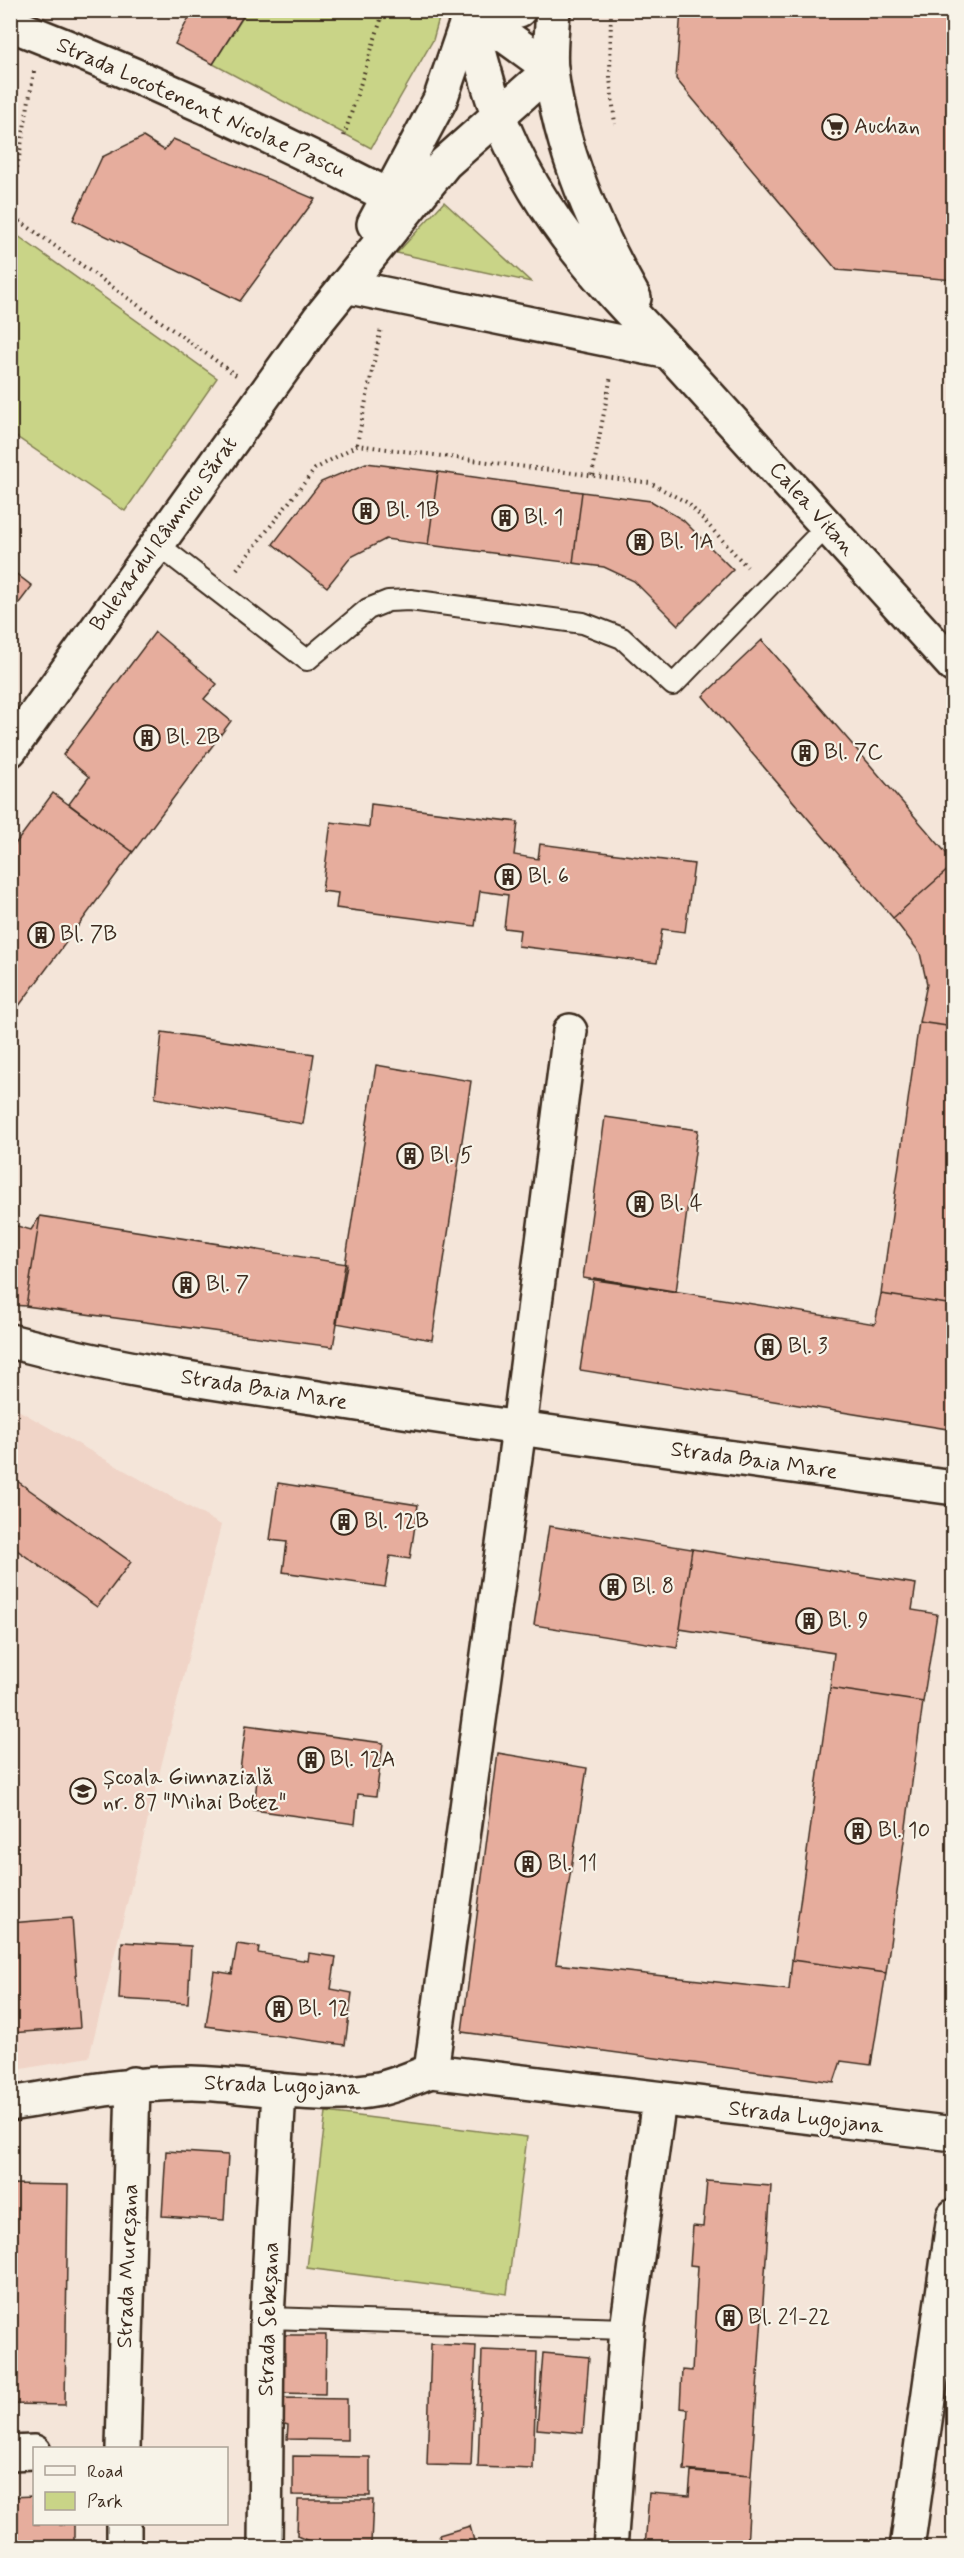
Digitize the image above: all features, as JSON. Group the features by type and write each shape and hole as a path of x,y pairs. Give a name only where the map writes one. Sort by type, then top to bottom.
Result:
{"street":[{"path":"472,11 494,15 519,10"},
{"name":"Calea Vitan","path":"553,10 551,69 562,126 585,198 629,288 669,352"},
{"path":"472,11 551,69"},
{"name":"Calea Vitan","path":"472,11 478,47 497,116 525,176 572,246 620,302 669,352 954,666"},
{"name":"Bulevardul Râmnicu Sărat","path":"319,319 391,197 440,100 472,11"},
{"name":"Strada Locotenent Nicolae Pascu","path":"10,24 96,58 334,168 391,197"},
{"name":"Bulevardul Râmnicu Sărat","path":"10,750 264,395 345,286 445,163 551,69"},
{"path":"345,286 669,352"},
{"path":"431,2071 519,1428 570,1031"},
{"name":"Strada Baia Mare","path":"10,1341 142,1371 519,1428 954,1488"},
{"name":"Strada Lugojana","path":"10,2104 134,2084 195,2083 279,2090 344,2092 380,2088 431,2071 954,2134"},
{"name":"Strada Mureșana","path":"123,2447 134,2084"},
{"name":"Strada Sebeșana","path":"265,2547 267,2318 279,2090"},
{"path":"610,2547 627,2329 658,2100"},
{"path":"907,2547 954,2216"},
{"path":"10,2453 33,2452"},
{"path":"124,2525 124,2547"}],"lane":[{"path":"157,544 307,660 368,609 388,601 410,600 583,623 622,638 673,685 827,526"},
{"path":"267,2318 627,2329"}],"path":[{"path":"334,168 384,10"},
{"path":"611,10 610,78 615,124"},
{"path":"10,209 35,66"},
{"path":"10,214 264,395"},
{"path":"357,445 387,295"},
{"path":"592,475 617,342"},
{"path":"220,591 315,469 357,445 650,483 688,503 766,588"}],"shaded area":[{"name":"Școala Gimnazială nr. 87 \"Mihai Botez\"","path":"11,1406 221,1525 89,2057 11,2071"}],"green space":[{"path":"247,11 441,11 433,40 371,148 213,64"},
{"path":"444,202 531,282 397,253"},
{"path":"18,236 217,378 125,511 11,433 10,270"},
{"path":"326,2112 527,2137 507,2294 307,2268"}],"building":[{"path":"193,10 247,10 213,64 175,44"},
{"name":"Auchan","path":"681,10 954,10 954,280 837,270 676,79"},
{"path":"143,137 164,150 173,139 315,199 240,301 73,220 102,157"},
{"name":"Bl. 1B","path":"366,463 438,472 428,545 386,539 351,557 327,587 273,544 321,482"},
{"name":"Bl. 1","path":"438,472 582,492 573,563 428,545"},
{"name":"Bl. 1A","path":"582,492 651,501 683,520 733,570 678,625 634,581 604,567 573,563"},
{"path":"10,569 32,586 10,615"},
{"name":"Bl. 2B","path":"155,632 217,684 204,699 231,721 133,852 69,804 89,777 63,755"},
{"name":"Bl. 7C","path":"762,640 954,862 893,918 703,696"},
{"name":"Bl. 7B","path":"53,793 133,852 10,1018 10,851"},
{"name":"Bl. 6","path":"371,804 518,822 514,855 538,859 540,844 694,864 685,932 662,929 657,963 518,946 520,930 504,928 508,895 480,891 475,926 336,908 338,893 322,891 331,822 369,827"},
{"path":"950,868 954,872 954,1027 919,1022 927,984 920,953 893,918"},
{"path":"919,1022 954,1027 954,1305 881,1294"},
{"path":"162,1032 314,1054 303,1124 155,1098"},
{"name":"Bl. 5","path":"376,1065 471,1081 432,1340 336,1323"},
{"name":"Bl. 4","path":"605,1117 698,1130 676,1292 583,1278"},
{"path":"40,1216 26,1306 10,1305 10,1224 31,1230"},
{"name":"Bl. 7","path":"40,1216 347,1264 333,1347 26,1306"},
{"name":"Bl. 3","path":"594,1278 875,1324 881,1294 954,1305 954,1430 580,1370"},
{"path":"10,1476 131,1562 97,1607 10,1545"},
{"name":"Bl. 12B","path":"278,1483 418,1505 410,1559 390,1556 385,1587 283,1572 287,1542 270,1540"},
{"name":"Bl. 8","path":"549,1526 692,1549 677,1648 534,1625"},
{"name":"Bl. 9","path":"692,1549 916,1584 912,1610 937,1614 923,1702 830,1688 834,1653 680,1629"},
{"name":"Bl. 10","path":"830,1688 923,1702 886,1973 792,1960"},
{"name":"Bl. 12A","path":"246,1725 383,1743 376,1796 358,1794 355,1824 254,1810 257,1779 239,1777"},
{"name":"Bl. 11","path":"498,1753 587,1768 556,1964 789,1990 792,1960 886,1973 871,2065 841,2061 834,2082 462,2032"},
{"path":"72,1918 80,2028 10,2033 10,1923"},
{"path":"122,1942 191,1946 188,2003 119,1999"},
{"name":"Bl. 12","path":"237,1944 259,1947 258,1953 308,1961 309,1953 336,1957 331,1989 352,1993 345,2045 206,2026 214,1971 232,1974"},
{"path":"166,2151 228,2155 224,2220 162,2216"},
{"name":"Bl. 21-22","path":"707,2181 771,2186 751,2476 684,2470 688,2409 680,2408 682,2370 692,2371 698,2266 690,2265 693,2226 703,2227"},
{"path":"10,2184 68,2185 65,2405 10,2404"},
{"path":"281,2335 326,2335 325,2394 280,2393"},
{"path":"431,2344 476,2346 471,2466 427,2465"},
{"path":"482,2350 537,2352 533,2469 478,2467"},
{"path":"543,2353 589,2357 583,2433 537,2429"},
{"path":"279,2398 347,2399 347,2440 287,2439 288,2425 279,2422"},
{"path":"293,2456 370,2457 370,2496 293,2495"},
{"path":"691,2472 751,2476 747,2548 645,2548 649,2493 689,2496"},
{"path":"33,2496 33,2525 74,2525 74,2548 10,2548 10,2497"},
{"path":"298,2500 373,2500 371,2543 320,2546 297,2536"},
{"path":"470,2526 476,2548 442,2548 439,2535"}],"place":[{"name":"Auchan","path":"835,127"},
{"name":"Bl. 1B","path":"366,511"},
{"name":"Bl. 1","path":"505,518"},
{"name":"Bl. 1A","path":"640,542"},
{"name":"Bl. 2B","path":"147,738"},
{"name":"Bl. 7C","path":"805,753"},
{"name":"Bl. 6","path":"508,877"},
{"name":"Bl. 7B","path":"41,935"},
{"name":"Bl. 5","path":"410,1156"},
{"name":"Bl. 4","path":"640,1204"},
{"name":"Bl. 7","path":"186,1285"},
{"name":"Bl. 3","path":"768,1347"},
{"name":"Bl. 12B","path":"344,1522"},
{"name":"Bl. 8","path":"613,1587"},
{"name":"Bl. 9","path":"809,1621"},
{"name":"Bl. 12A","path":"311,1760"},
{"name":"Școala Gimnazială nr. 87 \"Mihai Botez\"","path":"83,1791"},
{"name":"Bl. 10","path":"858,1831"},
{"name":"Bl. 11","path":"528,1864"},
{"name":"Bl. 12","path":"279,2009"},
{"name":"Bl. 21-22","path":"729,2318"}]}
